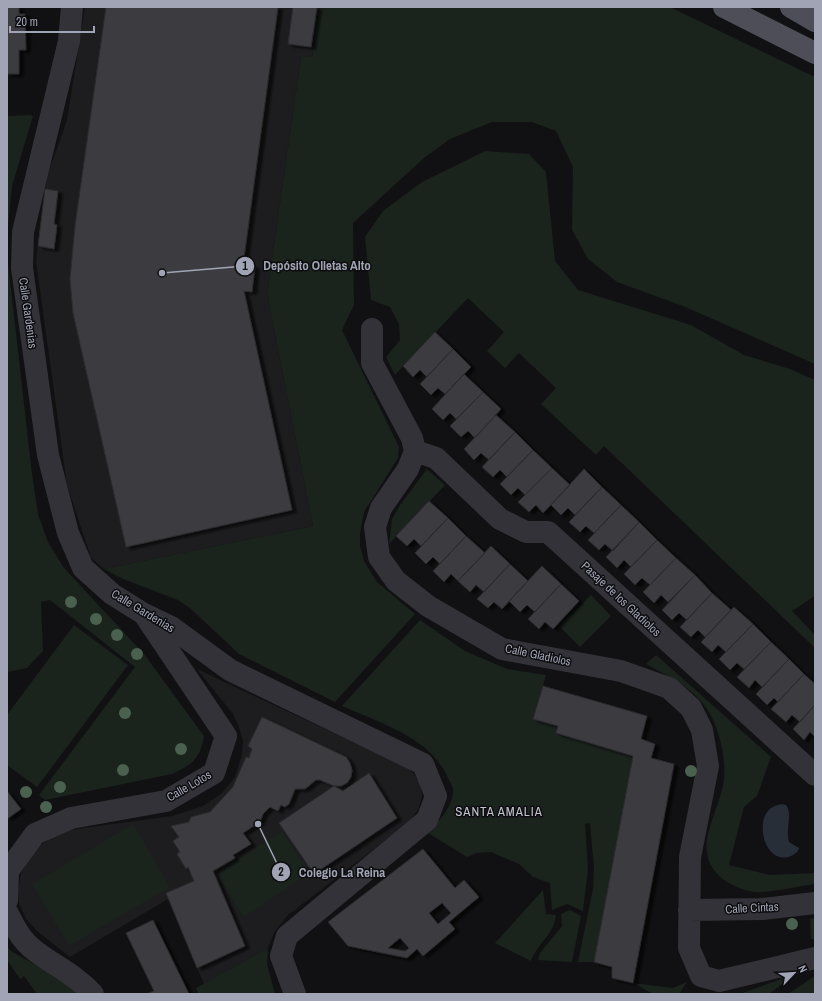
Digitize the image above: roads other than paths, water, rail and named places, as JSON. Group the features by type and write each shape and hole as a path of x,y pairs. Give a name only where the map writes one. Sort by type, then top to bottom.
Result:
{"main road":[{"path":"791,7 815,21"},
{"path":"725,8 815,54"}],"street":[{"name":"Calle Gardenias","path":"72,7 69,41 23,232 22,268 48,454 68,533 83,568 112,594 144,614 172,626 230,670 423,764 436,796 427,820 287,936 281,956 295,994"},
{"path":"372,329 372,363 412,438 415,451"},
{"name":"Pasaje de los Gladiolos","path":"415,451 436,458 500,519 526,532 548,532 815,775"},
{"name":"Calle Gladiolos","path":"415,451 408,469 381,508 375,528 379,557 396,581 428,606 502,649 621,671 669,688 691,708 702,730 708,766 690,857 689,948 702,976 719,981 815,958"},
{"name":"Calle Lotos","path":"7,900 8,871 35,834 71,818 166,801 214,773 226,736 144,614"},
{"name":"Calle Cintas","path":"689,910 762,909 815,903"},
{"path":"7,912 17,932 32,949 84,984 93,994"}],"place":[{"name":"Depósito Olletas Alto","path":"162,273"},
{"name":"Colegio La Reina","path":"258,824"}],"district":[{"name":"SANTA AMALIA","path":"499,811"}]}
